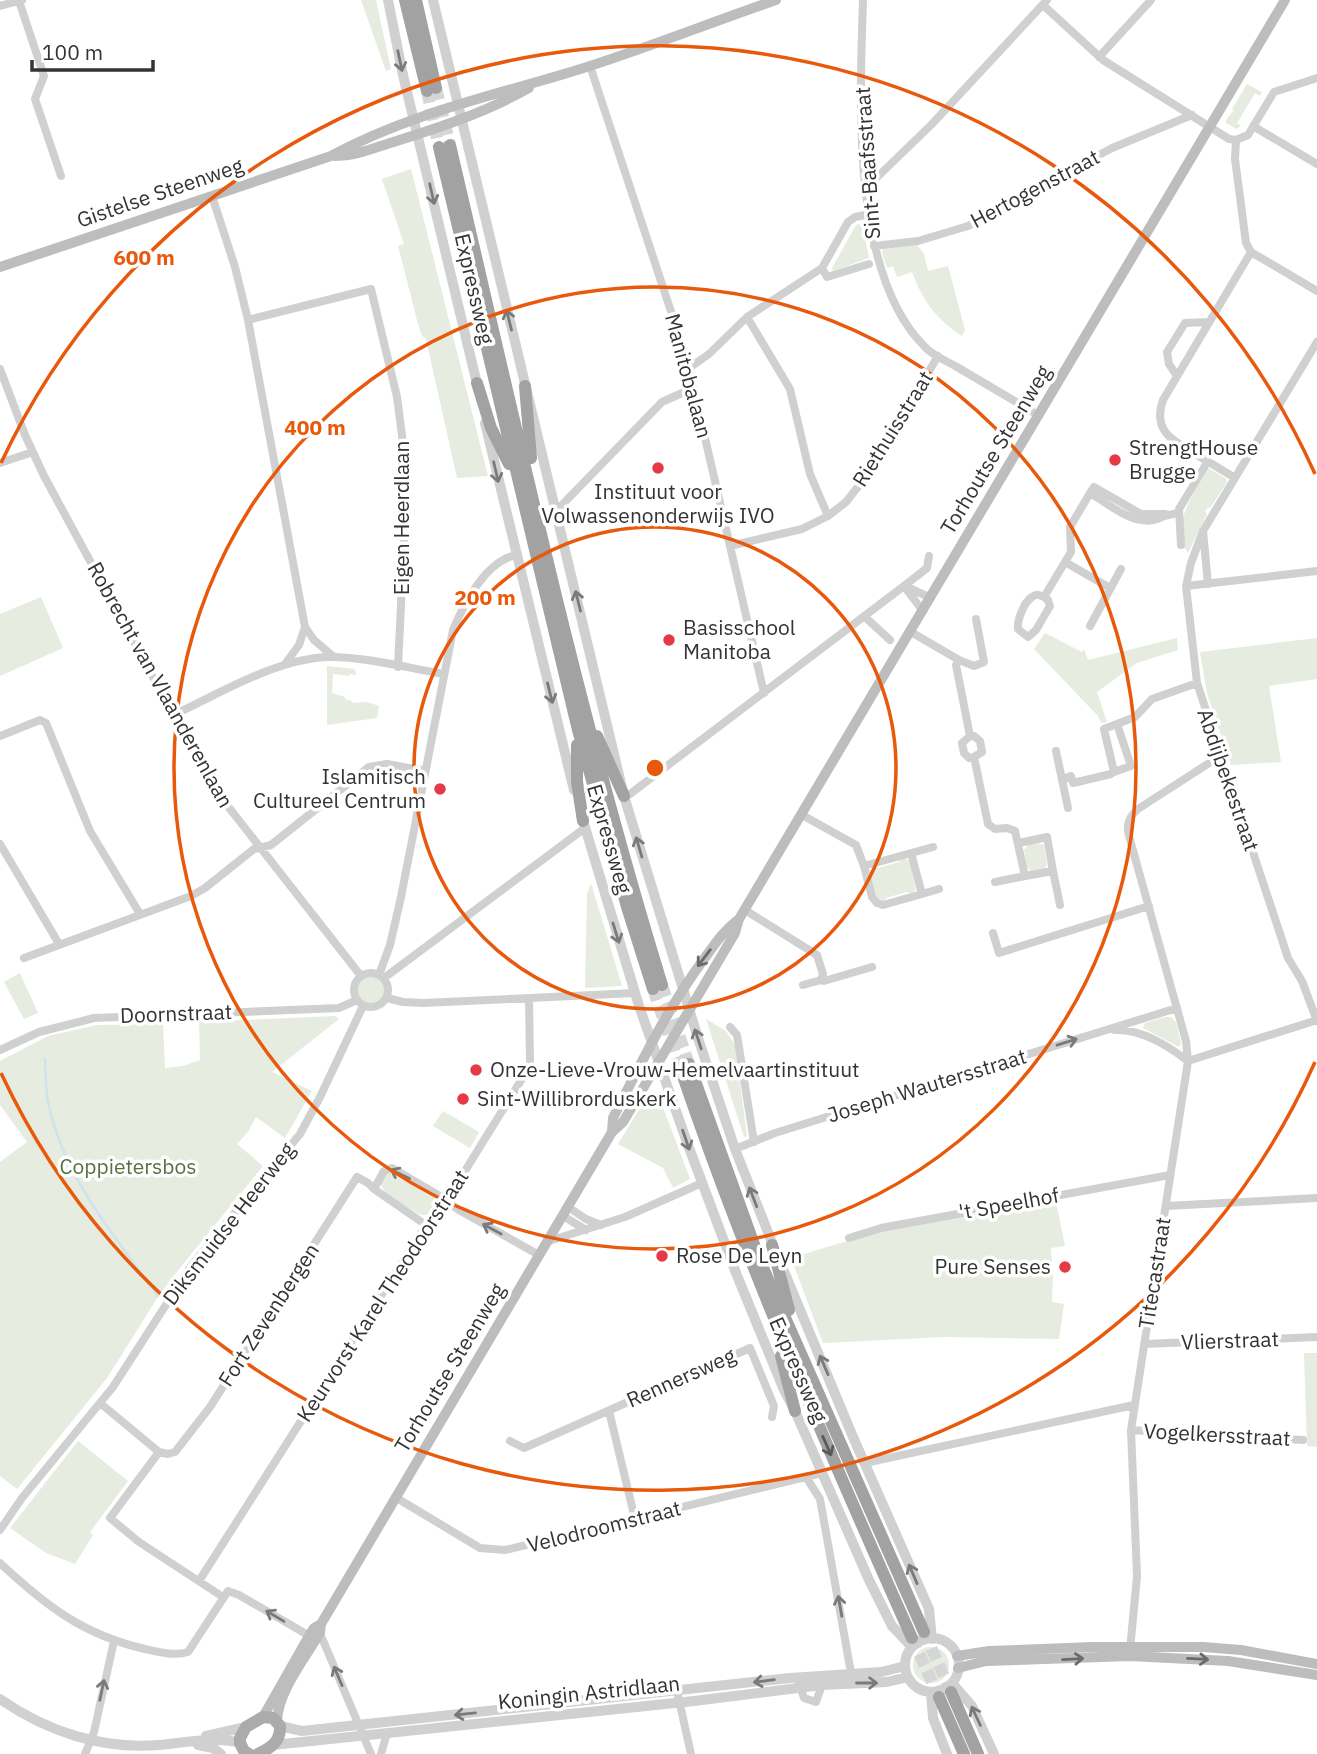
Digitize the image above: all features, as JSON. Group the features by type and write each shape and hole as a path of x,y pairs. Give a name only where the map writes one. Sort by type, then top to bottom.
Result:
{"highway":[{"path":"405,0 432,89 416,0"},
{"name":"Expressweg","path":"445,146 524,480 578,730 627,907 658,987 524,480"},
{"path":"477,383 491,428 524,480 533,470 529,451 525,386"},
{"path":"586,718 624,796"},
{"path":"578,730 577,782 584,824"},
{"name":"Expressweg","path":"684,1066 732,1216 920,1639"},
{"path":"772,1245 790,1314 781,1356 795,1410"},
{"path":"943,1691 964,1754"},
{"path":"943,1691 978,1754"}],"main road":[{"name":"Gistelse Steenweg","path":"416,127 458,104 590,66 754,4 776,0"},
{"name":"Torhoutse Steenweg","path":"279,1724 278,1710 283,1696 316,1633 395,1497 612,1132 623,1122 735,933 742,915 1286,0"},
{"name":"Gistelse Steenweg","path":"0,267 331,156 366,139 462,118 519,94 542,81"},
{"name":"Torhoutse Steenweg","path":"612,1132 613,1118 652,1040 682,989 727,928 742,915"},
{"name":"Torhoutse Steenweg","path":"262,1717 316,1633"},
{"path":"958,1662 1130,1651 1241,1650 1317,1664"},
{"path":"1130,1651 1228,1661 1317,1675"},
{"path":"242,1749 242,1732 246,1727 262,1717 279,1724 280,1735 273,1745 258,1754"}],"street":[{"path":"0,6 20,0 44,76 35,99 61,176"},
{"name":"Expressweg","path":"388,0 516,555 584,824 635,993 702,1183 784,1391 795,1410 854,1549 892,1626 920,1639 929,1609 772,1245 735,1149 682,989 624,796 433,0"},
{"name":"Sint-Baafsstraat","path":"863,0 860,116 870,215 874,246 900,314 924,347 1039,416"},
{"path":"1099,57 1151,0"},
{"path":"867,187 932,124 1045,3 1099,57 1229,139 1236,140 1248,135 1272,94 1317,78"},
{"name":"Manitobalaan","path":"590,66 689,368 764,693"},
{"name":"Hertogenstraat","path":"874,246 918,241 968,226 1112,148 1192,115"},
{"path":"1253,126 1317,164"},
{"path":"1236,140 1235,159 1246,243 1251,252 1317,291"},
{"path":"212,196 235,267 248,320 305,627 314,640 334,657"},
{"path":"689,368 709,354 747,317 822,268 848,222 855,217 870,215"},
{"path":"1235,478 1167,435 1161,422 1160,408 1251,252"},
{"path":"822,268 827,277 869,264"},
{"name":"Eigen Heerdlaan","path":"248,320 371,289 397,397 404,451 405,521 398,667"},
{"path":"747,317 790,389 810,474 828,516"},
{"path":"1177,376 1169,364 1167,352 1185,323 1209,322"},
{"name":"Abdijbekestraat","path":"1317,342 1203,531 1192,557 1186,586 1197,683 1288,958 1302,981 1317,1021"},
{"name":"Riethuisstraat","path":"730,546 792,532 828,516 859,488 938,356"},
{"name":"Robrecht van Vlaanderenlaan","path":"0,369 33,452 212,786 361,976"},
{"path":"556,511 662,402 694,388"},
{"path":"0,463 33,452"},
{"path":"1181,545 1178,509 1208,461"},
{"path":"1044,597 1070,552 1070,527 1090,493 1136,520 1157,519 1165,514 1179,513"},
{"path":"1203,531 1208,584"},
{"path":"381,976 390,945 453,630 467,599 503,558 516,555"},
{"path":"624,796 927,568 929,556"},
{"path":"1065,562 1110,588"},
{"path":"1090,626 1121,569"},
{"path":"1186,586 1317,571"},
{"path":"904,586 931,598"},
{"path":"904,586 923,611"},
{"path":"1032,597 1044,597 1050,606 1036,630 1028,637 1018,629 1017,621 1032,597"},
{"path":"864,616 890,640"},
{"path":"911,632 974,666 984,662 976,619"},
{"path":"284,665 299,645 305,627"},
{"path":"173,715 284,665 312,659 334,657 444,674"},
{"path":"959,660 956,665 970,736"},
{"path":"1114,772 1104,729 1135,718 1152,699 1197,683"},
{"path":"0,736 40,720 46,723 90,831 140,914"},
{"path":"1073,783 1131,766 1116,724"},
{"path":"970,736 978,737 982,747 981,753 974,758 966,757 962,746 963,739 970,736"},
{"path":"1056,751 1068,808"},
{"name":"Titecastraat","path":"1130,1651 1137,1576 1131,1430 1188,1061 1186,1041 1129,836 1128,820 1138,809 1220,756"},
{"path":"974,758 988,824 995,829 1012,828 1015,831 1025,876"},
{"path":"24,958 191,896 254,849 271,845 369,767 387,764 425,771"},
{"path":"1062,779 1071,776 1075,790 1065,793"},
{"path":"802,814 856,845 872,897 877,903 883,905 939,889"},
{"path":"381,976 584,824"},
{"path":"1018,843 1047,837 1060,905"},
{"path":"0,844 59,944"},
{"path":"864,866 933,847"},
{"path":"911,853 922,894"},
{"path":"995,882 1053,871"},
{"path":"993,933 999,953 1149,906"},
{"path":"742,915 817,955 823,974 821,980"},
{"path":"803,985 872,967"},
{"path":"360,1003 379,1006 387,998 388,987 381,976 371,973 361,976"},
{"name":"Diksmuidse Heerweg","path":"0,1530 22,1498 100,1403 179,1282 300,1134 320,1097 360,1003 355,985 361,976"},
{"path":"387,998 411,1003 635,993"},
{"name":"Keurvorst Karel Theodoorstraat","path":"199,1581 426,1225 446,1201 528,1068 529,999"},
{"name":"Doornstraat","path":"0,1050 39,1032 94,1018 339,1008 360,1003"},
{"name":"Joseph Wautersstraat","path":"735,1149 768,1136 1177,1008"},
{"path":"1188,1061 1317,1021"},
{"path":"730,1027 737,1035 754,1142"},
{"name":"Joseph Wautersstraat","path":"1102,1032 1121,1030 1138,1033 1177,1052 1188,1061"},
{"path":"426,1225 374,1189 384,1171 392,1168 540,1255"},
{"name":"'t Speelhof","path":"849,1238 881,1228 1170,1175"},
{"name":"Fort Zevenbergen","path":"223,1597 139,1542 110,1518 159,1452 175,1452 198,1425 357,1177 368,1182 374,1189"},
{"path":"549,1241 667,1200 702,1183"},
{"path":"1166,1206 1317,1198"},
{"path":"566,1211 601,1225"},
{"path":"566,1211 586,1230"},
{"name":"Vlierstraat","path":"1144,1344 1317,1338"},
{"name":"Rennersweg","path":"635,1519 609,1410 750,1348 774,1406 772,1417"},
{"path":"100,1403 159,1452"},
{"path":"865,1463 1134,1405"},
{"path":"510,1441 524,1448 609,1410"},
{"name":"Vogelkersstraat","path":"1131,1430 1303,1440"},
{"name":"Velodroomstraat","path":"395,1497 471,1543 491,1550 518,1548 822,1473"},
{"path":"806,1477 820,1499 851,1673"},
{"path":"0,1563 54,1610 79,1626 114,1641 163,1652 188,1653 228,1591 235,1592 316,1633 372,1754"},
{"path":"947,1754 933,1718 943,1691 958,1662 948,1644 920,1639 906,1656 908,1678 919,1689 943,1691 972,1706 994,1754"},
{"path":"85,1754 94,1732 114,1641"},
{"name":"Koningin Astridlaan","path":"273,1745 361,1730 679,1702 851,1673 887,1671 905,1666"},
{"name":"Koningin Astridlaan","path":"279,1724 297,1732 361,1730 386,1736 488,1717 677,1691 800,1683 822,1685 887,1682 908,1678"},
{"path":"800,1683 804,1698 816,1702 822,1685"},
{"path":"677,1691 691,1754"},
{"path":"0,1699 36,1721 113,1745 221,1740 242,1749"},
{"path":"178,1743 246,1727"},
{"path":"381,1754 386,1736"},
{"path":"191,1743 213,1748 221,1754"}],"green space":[{"path":"361,0 376,0 391,69 386,71"},
{"path":"1247,84 1262,92 1260,96 1255,93 1237,123 1241,126 1237,129 1226,123 1226,120"},
{"path":"411,169 488,476 457,478 426,339 422,336 418,324 398,246 404,244 382,179"},
{"path":"859,224 863,227 869,258 833,271 832,268"},
{"path":"917,245 924,254 928,271 948,266 965,330 962,336 931,308 912,272 897,277 893,266 887,268 883,249"},
{"path":"1208,469 1225,478 1227,482 1211,507 1207,508 1207,514 1188,553 1183,543 1182,521"},
{"path":"41,597 63,648 0,676 0,614"},
{"path":"1045,633 1082,652 1084,649 1088,660 1177,638 1178,650 1137,663 1097,692 1107,722 1101,723 1098,716 1034,649"},
{"path":"1317,638 1317,679 1269,686 1281,762 1231,765 1207,693 1200,652"},
{"path":"327,666 355,669 356,675 333,674 332,693 345,697 352,703 367,702 379,706 377,718 327,725"},
{"path":"1028,845 1044,845 1047,865 1044,869 1031,871 1027,867 1024,850"},
{"path":"907,859 910,863 916,890 911,894 907,892 886,898 885,901 876,899 869,871 875,866 878,868"},
{"path":"591,883 622,986 585,988 587,894"},
{"path":"20,973 38,1013 24,1019 4,982"},
{"path":"371,975 381,980 386,990 381,1000 371,1005 361,1000 356,990 361,980"},
{"name":"Coppietersbos","path":"335,1016 339,1019 272,1072 312,1091 285,1138 256,1117 237,1144 263,1166 175,1274 107,1378 17,1489 0,1476 0,1162 27,1142 0,1105 0,1061 48,1036 97,1025 163,1024 165,1068 183,1066 200,1060 199,1022"},
{"path":"1171,1017 1176,1022 1181,1043 1179,1047 1143,1028 1145,1023"},
{"path":"706,1019 726,1031 735,1045 747,1136 744,1137"},
{"path":"653,1093 663,1107 690,1179 673,1188 663,1168 618,1144 648,1095"},
{"path":"443,1111 479,1132 470,1148 433,1126"},
{"path":"390,1173 435,1198 436,1202 429,1215 421,1215 386,1195 380,1182"},
{"path":"1055,1197 1065,1246 1051,1248 1052,1262 1049,1262 1049,1274 1053,1274 1052,1302 1064,1304 1059,1339 945,1337 823,1343 791,1258 883,1230"},
{"path":"1304,1353 1317,1353 1317,1447 1307,1446"},
{"path":"78,1441 128,1481 90,1532 93,1535 75,1564 46,1553 10,1528"},
{"path":"931,1647 944,1652 949,1665 944,1678 931,1683 918,1678 913,1665 918,1652"}],"waterway":[{"path":"45,1059 48,1102 65,1155 92,1205 158,1296"}],"tunnel":[{"path":"436,88 450,145"},
{"path":"427,91 439,147"},
{"path":"662,985 689,1064"},
{"path":"653,989 680,1067"},
{"path":"924,1632 951,1692"},
{"path":"912,1638 939,1697"}],"place":[{"name":"StrengtHouse Brugge","path":"1115,460"},
{"name":"Instituut voor Volwassenonderwijs IVO","path":"658,468"},
{"name":"Basisschool Manitoba","path":"669,640"},
{"name":"Islamitisch Cultureel Centrum","path":"440,789"},
{"name":"Onze-Lieve-Vrouw-Hemelvaartinstituut","path":"476,1070"},
{"name":"Sint-Willibrorduskerk","path":"463,1099"},
{"name":"Rose De Leyn","path":"662,1256"},
{"name":"Pure Senses","path":"1065,1267"}]}
